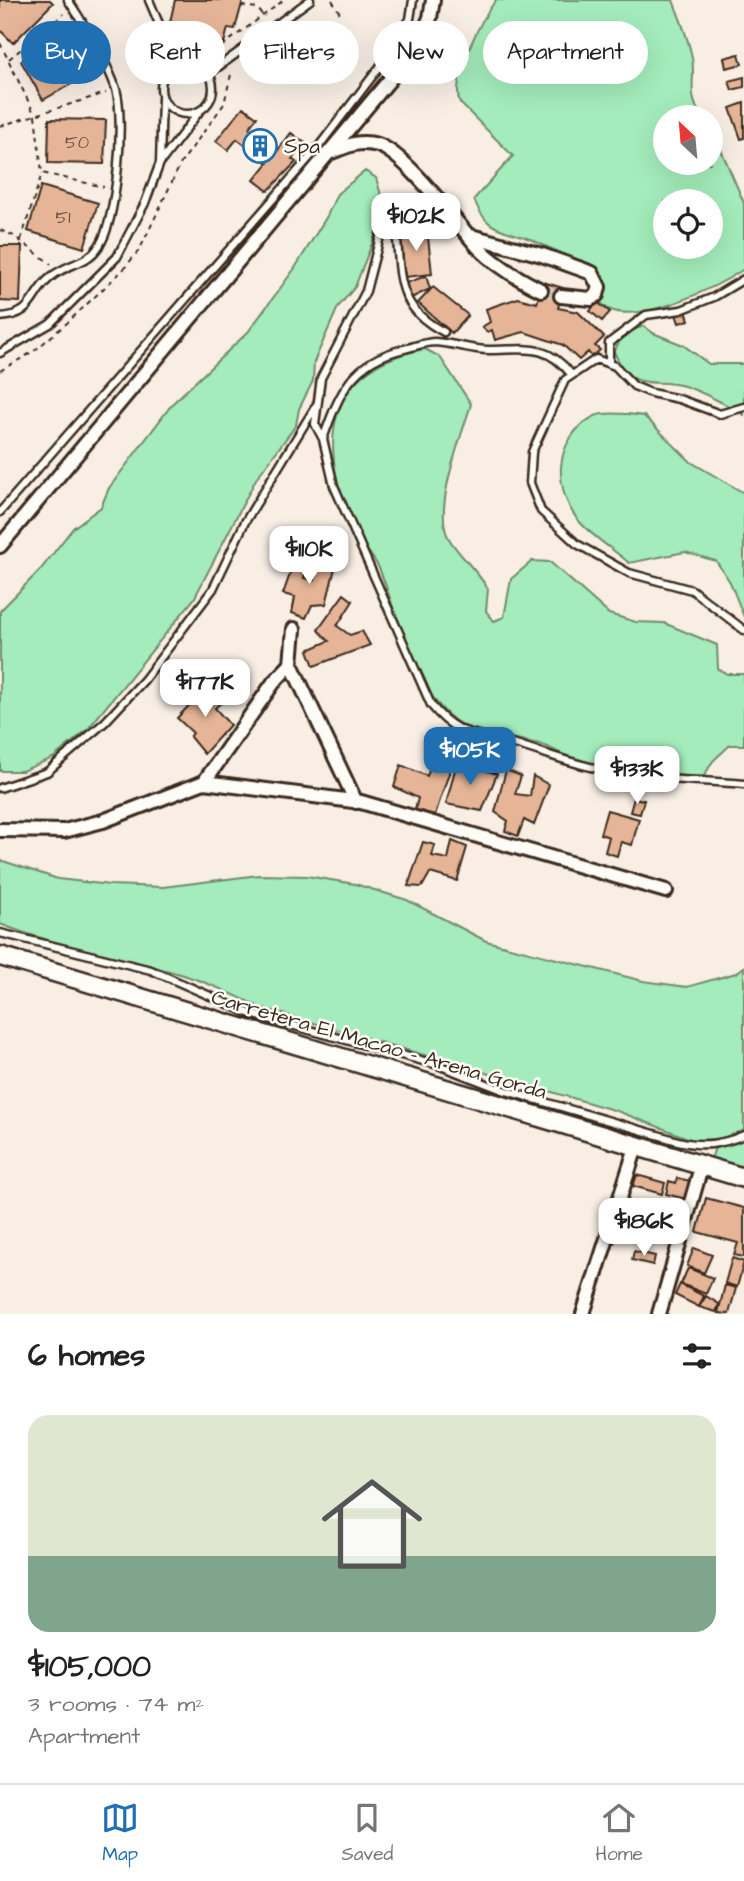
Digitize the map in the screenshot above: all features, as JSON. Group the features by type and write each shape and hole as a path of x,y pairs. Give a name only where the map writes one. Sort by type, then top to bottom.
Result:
{"street":[{"path":"0,546 417,47 430,18 433,0"},
{"path":"329,154 357,141 381,146 403,163 469,236 515,277 541,290"},
{"path":"469,236 542,255 592,272 597,279 597,295 591,299 561,296"},
{"path":"294,629 291,664 356,802"},
{"path":"204,782 274,682 291,664"},
{"path":"0,830 64,831 103,821 204,782 356,802 666,891"},
{"name":"Carretera El Macao - Arena Gorda","path":"0,956 744,1178"},
{"path":"583,1314 637,1144"},
{"path":"659,1314 702,1164"}],"lane":[{"path":"149,0 158,21"},
{"path":"225,62 310,0"},
{"path":"0,512 316,150 388,56 410,19 413,0"},
{"path":"0,317 15,316 25,311 50,278 86,261 101,244 115,190 120,134 116,90 71,3"},
{"path":"160,163 161,84"},
{"path":"1,351 50,324 117,257 145,203 160,163 207,105 214,90 213,84"},
{"path":"162,98 167,106 183,114 201,110"},
{"path":"444,332 416,313 403,292 396,228 392,223 386,225 382,229 366,291 321,378 315,424 323,439 334,486 405,652 431,705 447,725 598,769 645,777 744,784"},
{"path":"609,364 609,344 624,329 646,315 681,310 714,297 744,279"},
{"path":"323,439 336,400 348,381 380,355 434,342 489,350 514,347 544,351 571,374"},
{"path":"744,407 720,414 651,393 634,386 615,366 596,359 565,380 550,408 532,452 530,483 541,511 577,544 629,573 692,590 744,630"},
{"path":"0,788 47,772 105,722 144,680 213,589 245,522 318,402"},
{"path":"0,933 151,970 251,1014 438,1066 511,1093 697,1146 715,1145 744,1135"}],"path":[{"path":"225,44 284,0"},
{"path":"332,0 341,15"},
{"path":"8,60 71,3"},
{"path":"241,6 258,8 262,16"},
{"path":"0,43 35,115 42,173 21,241"},
{"path":"0,126 116,90"},
{"path":"42,173 115,190"},
{"path":"0,230 21,241 61,272"}],"green space":[{"path":"496,0 673,0 691,51 696,105 653,105 653,175 723,175 723,154 744,203 744,269 679,301 641,312 625,313 609,309 598,300 604,292 600,274 593,265 489,223 474,199 513,156 460,103 458,93 459,84 469,84 469,50 483,21 483,84 648,84 648,21 483,21"},
{"path":"365,171 376,178 384,205 383,215 355,287 338,307 314,362 313,381 299,409 296,425 256,479 194,599 88,729 53,758 22,771 0,771 0,611 41,569 73,528 101,507 109,488 173,403 248,332 295,268 327,216 337,194"},
{"path":"644,326 653,333 683,345 709,364 744,364 744,415 691,388 644,382 628,374 614,352 626,335"},
{"path":"425,349 440,357 471,404 450,471 444,524 452,544 488,589 486,611 494,621 504,617 511,579 532,561 550,562 609,614 636,622 664,623 717,645 718,669 727,674 744,674 744,745 730,745 713,761 704,776 656,775 609,768 529,741 475,731 457,722 429,691 409,651 379,568 353,528 335,468 333,440 337,414 348,392 365,373 391,359"},
{"path":"595,416 644,416 691,462 744,493 744,617 730,582 716,561 685,552 629,563 589,532 570,507 564,493 561,463 571,436"},
{"path":"0,860 58,879 110,885 163,887 259,875 307,876 355,884 407,900 486,941 643,981 687,987 736,973 744,967 744,1175 711,1159 718,1139 693,1140 617,1111 259,1007 184,975 42,938 0,924"}],"building":[{"path":"0,0 50,0 53,3 35,21 21,21 21,35 13,43 0,30"},
{"path":"175,0 243,0 235,29 228,28 225,39 225,21 170,21"},
{"path":"739,54 742,64 726,68 724,58"},
{"path":"744,77 744,87 732,90 729,81"},
{"path":"34,84 72,84 43,100"},
{"path":"744,103 744,138 741,139 730,108"},
{"name":"Spa","path":"243,107 257,117 249,128 278,150 291,133 305,143 292,159 296,162 268,191 254,180 268,163 237,139 228,150 216,141"},
{"path":"49,119 106,120 104,164 48,163"},
{"path":"41,186 98,203 84,248 28,231"},
{"path":"427,228 432,274 405,277 400,231"},
{"path":"0,246 22,246 20,302 0,301"},
{"path":"426,276 430,289 411,298 406,283"},
{"path":"543,282 563,288 558,308 578,312 604,337 595,346 600,350 592,357 588,352 579,360 563,345 524,332 495,340 492,330 487,332 482,327 490,322 486,309 518,298 537,303"},
{"path":"433,287 468,315 452,333 418,303"},
{"path":"597,302 610,312 602,321 590,311"},
{"path":"686,311 689,320 679,323 676,314"},
{"path":"297,554 309,557 304,578 314,580 319,559 335,568 326,604 312,605 306,618 292,613 295,597 283,594"},
{"path":"344,594 353,601 337,626 350,635 362,631 370,645 314,666 308,650 329,641 318,630"},
{"path":"208,686 225,699 215,708 230,725 204,754 190,737 193,733 177,718"},
{"path":"457,762 497,774 482,811 446,804"},
{"path":"432,763 450,770 435,815 415,810 418,798 394,787 401,765 427,776"},
{"path":"506,770 521,776 515,794 530,796 533,776 549,785 534,825 524,820 518,836 505,831 508,821 495,812"},
{"path":"634,798 644,800 640,814 630,812"},
{"path":"607,810 639,819 632,845 621,842 617,856 605,852 609,837 600,834"},
{"path":"452,841 467,847 457,881 430,873 422,887 408,886 423,842 435,845 432,856 448,859"},
{"path":"637,1175 665,1183 662,1194 633,1186"},
{"path":"677,1178 690,1181 686,1199 666,1194 669,1181 676,1183"},
{"path":"706,1198 744,1208 744,1257 734,1255 738,1243 697,1232"},
{"path":"694,1248 712,1255 704,1273 687,1266"},
{"path":"634,1251 655,1256 653,1265 632,1260"},
{"path":"732,1258 744,1262 737,1287 725,1283"},
{"path":"688,1268 713,1278 706,1294 681,1284"},
{"path":"680,1284 704,1296 699,1307 675,1295"},
{"path":"725,1285 736,1288 729,1314 718,1313"},
{"path":"706,1296 719,1304 716,1312 699,1307"}],"tunnel":[{"path":"541,290 561,296"}],"place":[{"name":"Spa","path":"260,146"}]}
